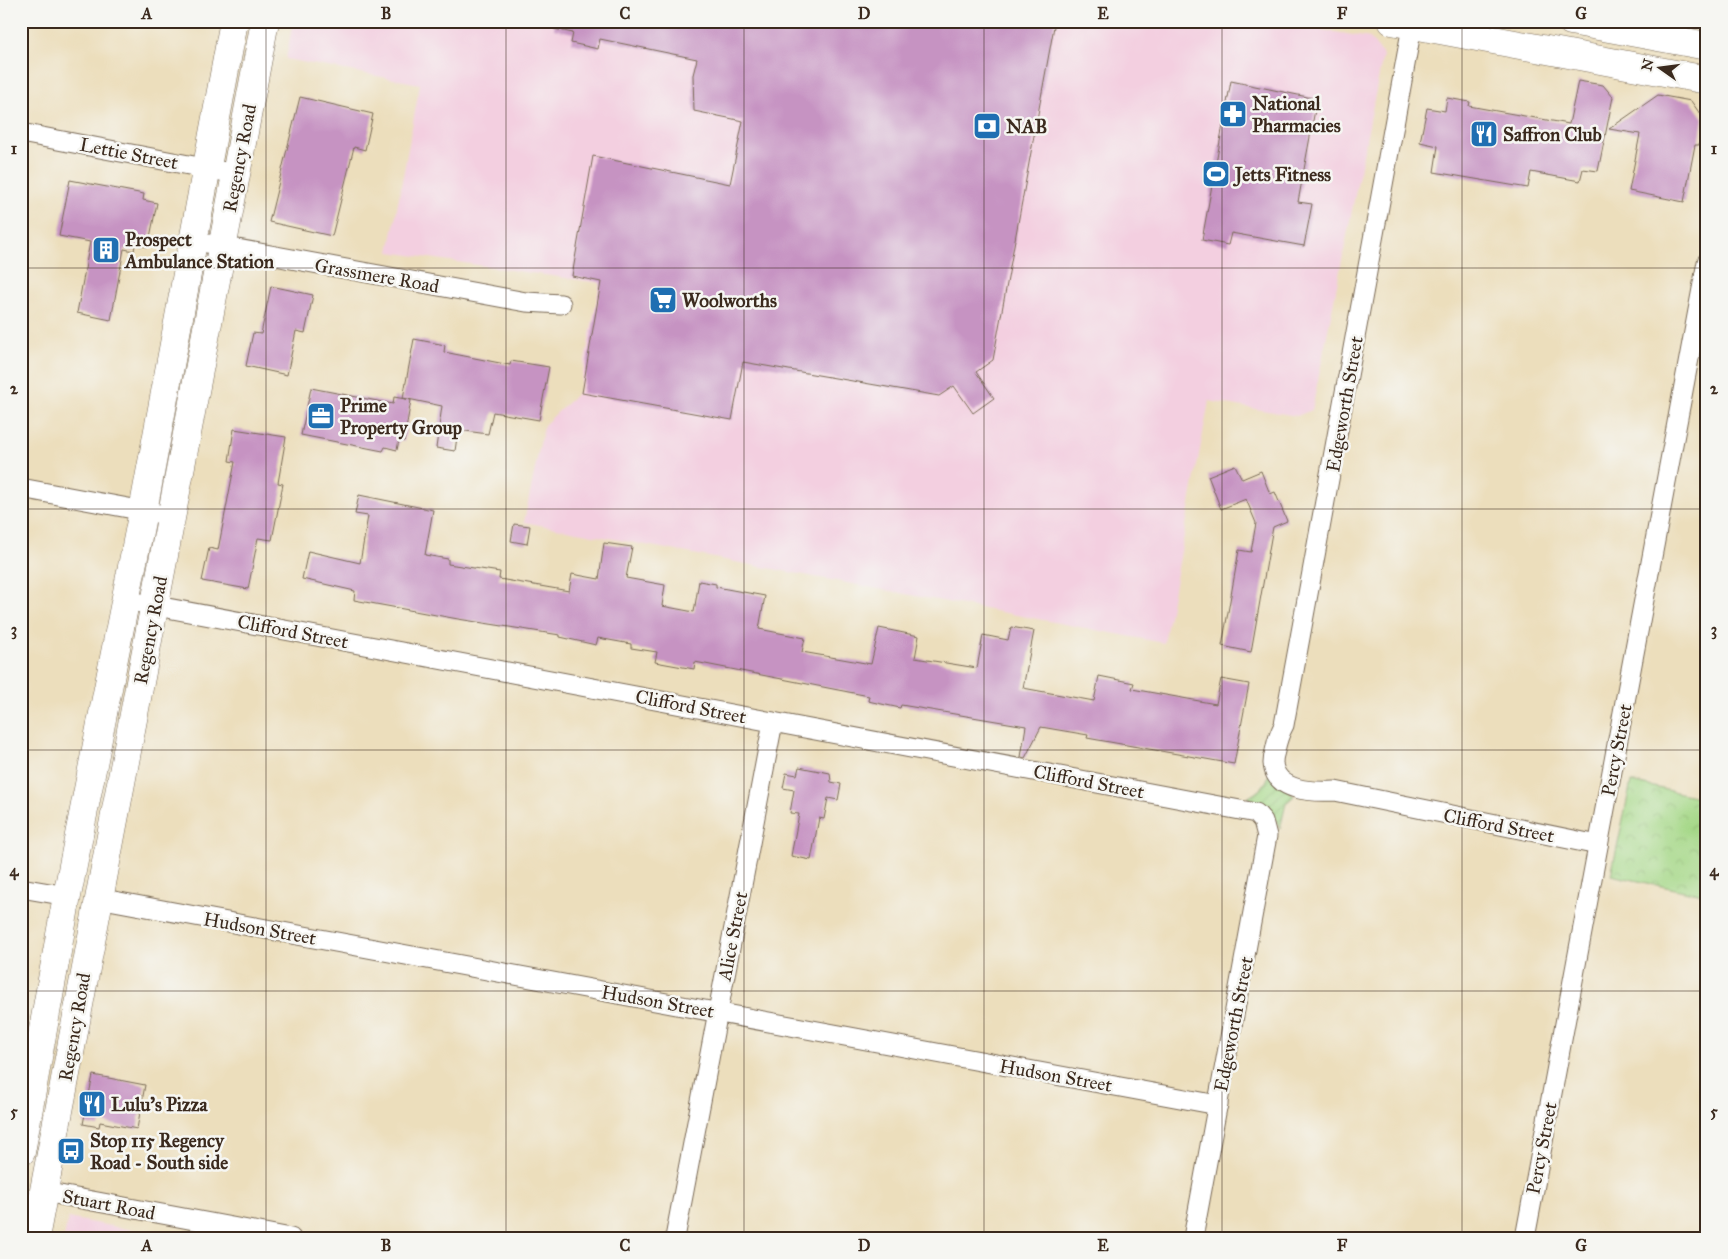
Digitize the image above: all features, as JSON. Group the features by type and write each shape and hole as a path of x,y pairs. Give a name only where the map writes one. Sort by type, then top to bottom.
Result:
{"main road":[{"name":"Regency Road","path":"21,1152 67,896 143,511 234,21"},
{"name":"Regency Road","path":"35,1238 265,21"},
{"path":"1571,21 1707,46"},
{"path":"1406,22 1707,80"}],"street":[{"name":"Edgeworth Street","path":"1283,782 1277,774 1273,763 1278,736 1284,725 1335,451 1406,22"},
{"name":"Lettie Street","path":"21,133 236,174"},
{"name":"Grassmere Road","path":"193,241 526,302 561,304"},
{"name":"Percy Street","path":"1525,1238 1707,262"},
{"path":"21,488 172,516"},
{"name":"Clifford Street","path":"126,600 1256,813"},
{"name":"Alice Street","path":"675,1238 773,722"},
{"name":"Clifford Street","path":"1283,782 1298,789 1314,792 1334,792 1598,845"},
{"name":"Edgeworth Street","path":"1193,1238 1268,836 1263,821 1256,813"},
{"path":"21,888 67,896"},
{"name":"Hudson Street","path":"98,898 1218,1104"},
{"name":"Stuart Road","path":"44,1192 291,1238"}],"shaded area":[{"path":"293,21 1271,21 1370,38 1383,55 1312,410 1297,416 1209,401 1164,643 524,522 544,425 579,392 600,283 389,252 420,84 286,59"},
{"path":"68,1218 175,1238 64,1238"}],"green space":[{"path":"1270,772 1294,796 1286,803 1280,829 1275,817 1268,809 1247,798 1262,788"},
{"path":"1631,782 1707,799 1707,896 1611,875"}],"building":[{"path":"555,21 1055,21 993,360 976,372 994,398 973,413 954,386 939,396 743,362 732,420 582,393 601,282 572,276 593,156 730,184 743,121 694,111 693,75 697,59 600,39 598,49 571,43 573,33 554,29"},
{"path":"1231,81 1317,99 1298,202 1312,204 1304,246 1231,233 1228,245 1202,240"},
{"path":"1578,81 1603,85 1613,97 1598,171 1583,169 1580,181 1531,172 1528,188 1434,172 1438,146 1420,142 1427,108 1445,111 1447,98 1470,102 1469,106 1569,124"},
{"path":"1658,95 1691,101 1703,118 1699,145 1695,145 1684,202 1629,191 1640,134 1609,129"},
{"path":"300,97 373,114 365,150 354,147 332,236 269,222"},
{"name":"Prospect Ambulance Station","path":"70,180 144,194 143,200 157,203 148,247 135,245 134,251 124,249 111,320 77,313 90,242 59,236"},
{"path":"271,286 313,295 305,333 296,331 287,375 246,366 253,333 261,334"},
{"path":"414,339 445,345 444,352 510,365 511,361 549,367 539,420 493,412 488,434 458,430 455,451 436,448 442,406 403,398"},
{"path":"311,388 393,404 394,397 411,400 404,441 399,440 397,450 385,447 383,451 301,435"},
{"path":"234,429 286,437 278,483 283,484 272,540 258,538 248,589 202,581 209,548 218,550 235,462 229,461"},
{"path":"1235,465 1242,479 1261,471 1270,494 1275,492 1287,521 1273,527 1251,652 1222,646 1239,550 1251,552 1256,523 1246,499 1221,509 1208,476"},
{"path":"359,495 433,510 425,555 448,559 448,564 500,572 499,579 569,591 572,574 599,579 604,543 632,547 626,578 665,585 662,606 694,612 699,581 716,584 716,587 765,596 759,629 805,638 802,652 871,664 879,628 919,636 915,658 977,668 983,635 1008,640 1011,627 1034,631 1023,688 1094,701 1099,676 1134,683 1132,689 1216,704 1221,679 1249,684 1234,764 1087,738 1088,735 1041,727 1025,758 1021,757 1026,726 901,705 900,708 868,701 869,696 695,662 694,669 655,662 657,652 631,648 631,644 598,638 596,645 560,637 560,635 354,600 355,591 302,579 308,551 360,563 368,516 355,514"},
{"path":"514,524 530,526 527,544 511,541"},
{"path":"799,767 830,773 831,782 841,784 838,800 828,798 824,819 819,818 811,860 791,856 799,814 790,813 794,790 783,788 786,773 797,775"},
{"path":"93,1075 145,1085 137,1129 100,1122 99,1127 83,1124"}],"place":[{"name":"National Pharmacies","path":"1233,114"},
{"name":"NAB","path":"987,126"},
{"name":"Saffron Club","path":"1484,134"},
{"name":"Jetts Fitness","path":"1216,174"},
{"name":"Prospect Ambulance Station","path":"106,250"},
{"name":"Woolworths","path":"663,300"},
{"name":"Prime Property Group","path":"321,416"},
{"name":"Lulu's Pizza","path":"92,1104"},
{"name":"Stop 115 Regency Road - South side","path":"71,1151"}]}
